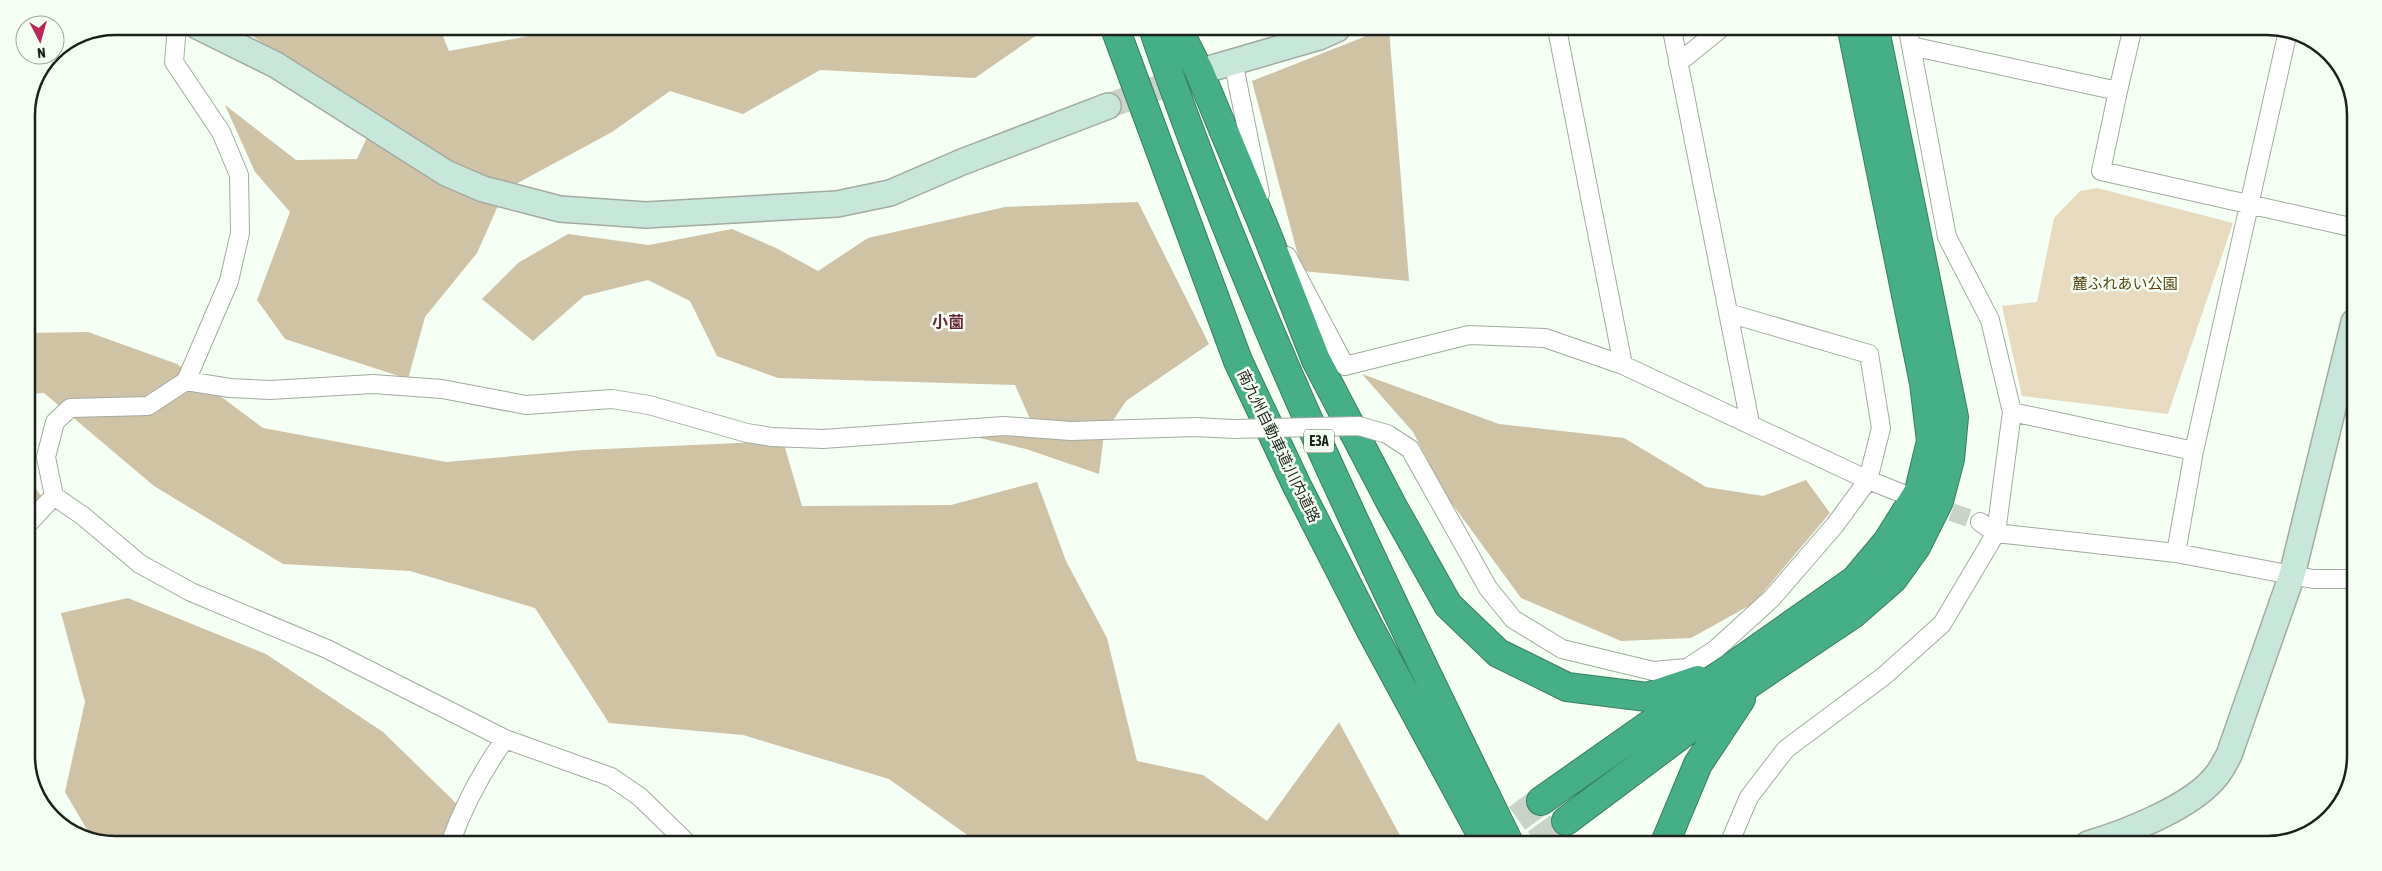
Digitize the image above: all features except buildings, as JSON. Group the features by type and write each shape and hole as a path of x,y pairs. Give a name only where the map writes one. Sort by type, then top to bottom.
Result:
{"highway":[{"name":"南九州自動車道;川内道路","path":"1118,35 1238,361 1313,518 1369,627 1482,836"},
{"name":"E3A","path":"1156,35 1215,201 1327,461 1418,661 1506,836"},
{"path":"1181,35 1199,71 1266,232 1316,360 1393,507 1448,605 1498,653 1568,687 1647,697 1742,674"},
{"path":"1566,821 1855,580 1887,542 1919,491 1931,441 1924,383 1853,35"},
{"path":"1541,801 1742,674 1853,614 1892,579 1916,547 1939,501 1950,459 1954,417 1876,35"},
{"path":"1313,518 1377,662 1471,836"},
{"path":"1668,836 1698,764 1742,674"}],"street":[{"path":"176,35 174,62 221,132 239,174 240,233 229,281 186,381 148,406 70,408 56,422 46,458 54,496 83,516 140,564 191,592 328,650 506,739 612,777 640,797 680,836"},
{"path":"215,35 276,65 446,173 483,189 560,209 646,215 836,204 890,193 962,162 1108,106"},
{"path":"1209,69 1324,35"},
{"path":"1558,35 1624,365"},
{"path":"1673,35 1750,423"},
{"path":"1678,64 1713,35"},
{"path":"2131,35 2101,171 2249,206 2347,226"},
{"path":"1732,836 1749,797 1786,749 1884,676 1942,624 1996,533 2012,412 1990,320 1948,237 1910,38 2118,91"},
{"path":"2176,553 2194,451 2287,38"},
{"path":"1233,61 1263,210 1345,366 1469,336 1545,338 1624,365 1868,480 1901,493"},
{"path":"186,381 230,388 270,390 373,384 442,389 526,405 612,399 649,405 747,433 772,437 823,439 1004,426 1071,431 1195,427 1233,429 1359,426 1387,434 1410,449 1488,588 1513,619 1562,649 1653,671 1687,668 1716,649 1772,598 1835,525 1868,480 1881,428 1869,354 1728,313"},
{"path":"2113,836 2161,816 2198,793 2216,776 2229,755 2292,575 2347,351"},
{"path":"2012,412 2194,451"},
{"path":"35,516 54,496"},
{"path":"1980,522 1996,533 2176,553 2313,578 2347,579"},
{"path":"453,836 457,823 489,761 506,739"}],"green space":[{"name":"麓ふれあい公園","path":"2097,188 2233,223 2168,414 2022,396 2002,306 2037,302 2054,218 2080,191"}],"shaded area":[{"path":"251,35 442,35 449,51 534,35 1037,35 975,78 820,70 743,114 670,91 612,132 505,190 477,253 425,317 408,379 285,339 257,300 290,212 255,172 225,105 296,160 357,159 374,122"},
{"path":"1369,35 1389,35 1409,281 1302,271 1252,81"},
{"path":"1138,202 1209,344 1126,401 1104,434 1099,474 1026,449 937,428 1030,419 1015,385 778,378 717,356 690,301 648,280 584,296 533,341 482,299 518,263 568,234 649,245 732,229 776,248 818,271 868,238 1005,207"},
{"path":"88,332 177,364 263,428 446,462 583,450 783,441 802,506 951,505 1037,482 1066,561 1107,638 1137,761 1203,775 1267,821 1339,722 1400,836 969,836 889,779 743,735 609,723 535,608 410,571 283,564 154,486 44,393 35,394 35,333"},
{"path":"1362,374 1499,424 1624,438 1706,487 1763,496 1806,480 1830,513 1754,603 1691,638 1621,641 1521,598 1445,494 1413,432"},
{"path":"35,488 43,498 35,504"},
{"path":"128,598 266,654 383,732 459,806 450,836 115,836 88,832 65,792 85,702 61,613"}],"tunnel":[{"path":"1108,106 1209,69"},
{"path":"1926,503 1980,522"},
{"path":"1493,836 1541,801"},
{"path":"1546,836 1566,821"}],"district":[{"name":"小薗","path":"948,322"}]}
